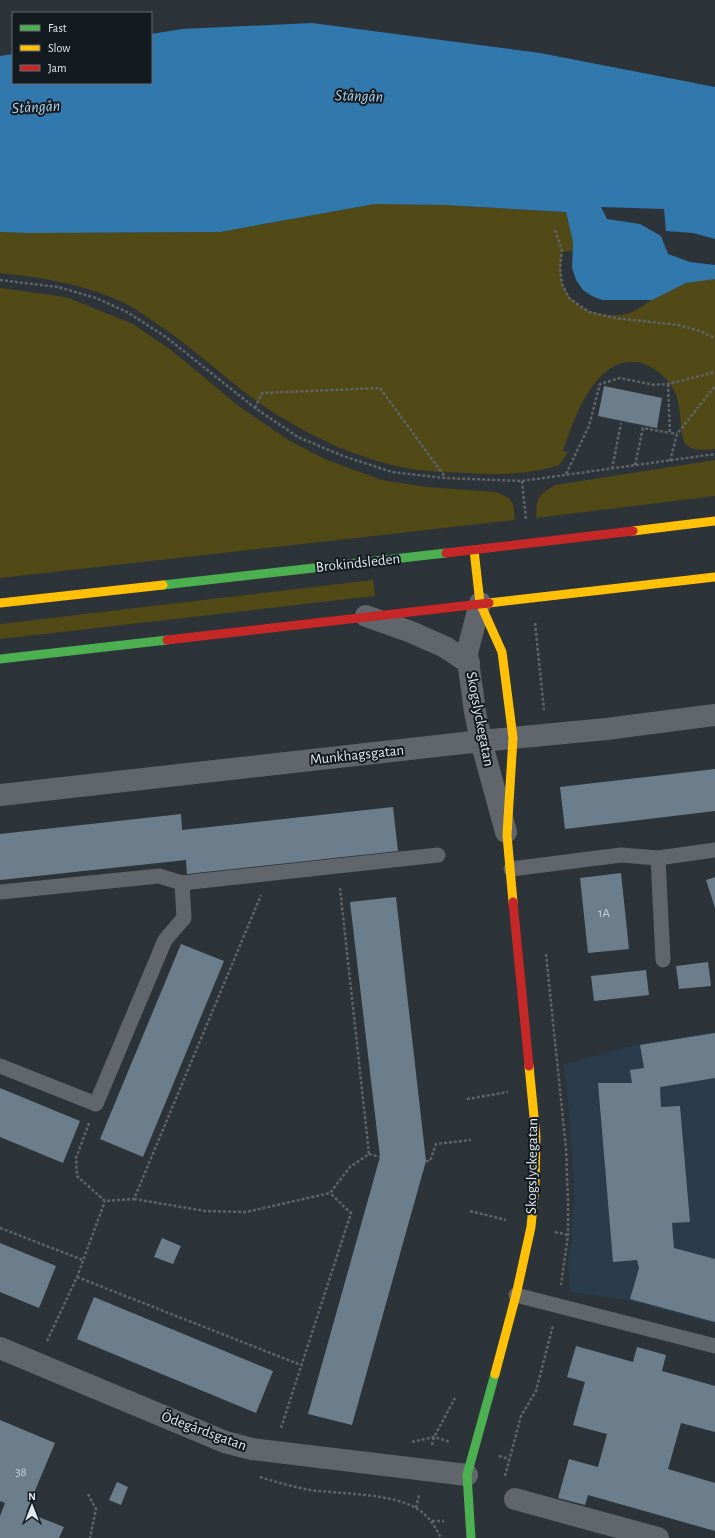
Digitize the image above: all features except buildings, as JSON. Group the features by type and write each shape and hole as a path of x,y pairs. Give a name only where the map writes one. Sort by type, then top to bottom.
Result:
{"main road":[{"name":"Brokindsleden","path":"0,603 528,544 715,521"},
{"name":"Skogslyckegatan","path":"471,1538 468,1475 516,1295 531,1227 535,1185 536,1137 507,835 513,738 502,652 480,603 474,550"},
{"path":"0,659 715,577"}],"street":[{"name":"Skogslyckegatan","path":"480,603 468,653 469,663 475,712 481,741 507,835"},
{"path":"366,616 445,646 469,663"},
{"name":"Munkhagsgatan","path":"0,795 715,715"},
{"name":"Ödegårdsgatan","path":"0,1348 225,1442 252,1449 468,1475"},
{"path":"515,1499 658,1538"}],"lane":[{"path":"511,869 621,855 658,858 715,850"},
{"path":"0,892 159,876 182,883 438,855"},
{"path":"658,858 663,960"},
{"path":"0,1066 96,1104 165,940 184,918 182,883"},
{"path":"516,1295 715,1346"}],"path":[{"path":"555,230 562,251 560,268 562,284 569,298 588,312 615,318 679,325 700,330 715,338"},
{"path":"0,280 58,287 96,298 127,312 166,337 255,408 298,437 343,456 392,472 445,478 522,481 715,454"},
{"path":"565,474 589,426 600,384 620,378 654,385 668,384 715,372"},
{"path":"668,384 670,433"},
{"path":"670,461 677,434 715,386"},
{"path":"255,408 262,393 380,388 445,478"},
{"path":"612,469 621,423"},
{"path":"635,465 643,428 677,434"},
{"path":"522,481 528,544"},
{"path":"533,598 546,735"},
{"path":"338,865 369,1154"},
{"path":"134,1199 271,873"},
{"path":"504,1480 521,1416 536,1391 558,1305 568,1235 566,1148 546,954"},
{"path":"96,1104 76,1158 78,1176 105,1201 134,1199 205,1212 246,1212 330,1193 350,1167 369,1154 380,1157"},
{"path":"426,1161 430,1161 436,1144 471,1140"},
{"path":"278,1452 281,1429 351,1213 330,1193"},
{"path":"37,1364 76,1277 105,1201"},
{"path":"0,1228 83,1260"},
{"path":"76,1277 301,1365"},
{"path":"88,1494 96,1509 90,1538"}],"shaded area":[{"path":"375,204 445,205 566,212 573,242 572,251 562,252 562,282 564,288 573,300 585,309 596,313 609,315 627,314 664,293 689,282 715,279 715,449 698,450 687,445 684,442 682,434 678,400 669,382 656,370 646,365 641,363 625,362 611,368 599,378 589,391 563,451 568,452 559,465 536,471 500,474 436,472 397,466 369,459 333,445 281,417 248,395 176,337 130,306 83,288 34,277 0,273 0,232 220,232"},
{"path":"0,288 66,297 133,324 171,350 240,407 290,441 327,460 382,480 427,487 496,492 509,498 513,504 515,520 0,578"},
{"path":"715,460 715,496 536,518 539,498 555,485"},
{"path":"373,580 375,596 0,639 0,624"},
{"path":"715,1032 715,1324 627,1300 570,1292 568,1260 571,1243 574,1196 572,1148 564,1064 639,1044"}],"water":[{"name":"Stångån","path":"312,23 540,53 715,87 715,239 693,233 666,231 664,209 601,207 607,219 640,224 661,236 668,254 690,262 715,265 715,279 686,283 652,300 602,300 592,296 583,290 576,280 572,268 573,242 566,212 445,205 375,204 220,232 0,232 0,56 12,54 12,84 152,84 152,34 182,29"}],"traffic: fast":[{"path":"163,585 446,553"},
{"path":"0,659 167,640"},
{"path":"471,1538 467,1475 495,1374"}],"traffic: slow":[{"path":"633,531 715,521"},
{"path":"474,550 480,603 502,652 513,738 507,835 513,902"},
{"path":"489,603 715,577"},
{"path":"0,603 163,585"},
{"path":"495,1374 516,1295 531,1227 535,1185 536,1137 529,1066"}],"traffic: jam":[{"path":"446,553 633,531"},
{"path":"167,640 489,603"},
{"path":"513,902 529,1066"}]}
